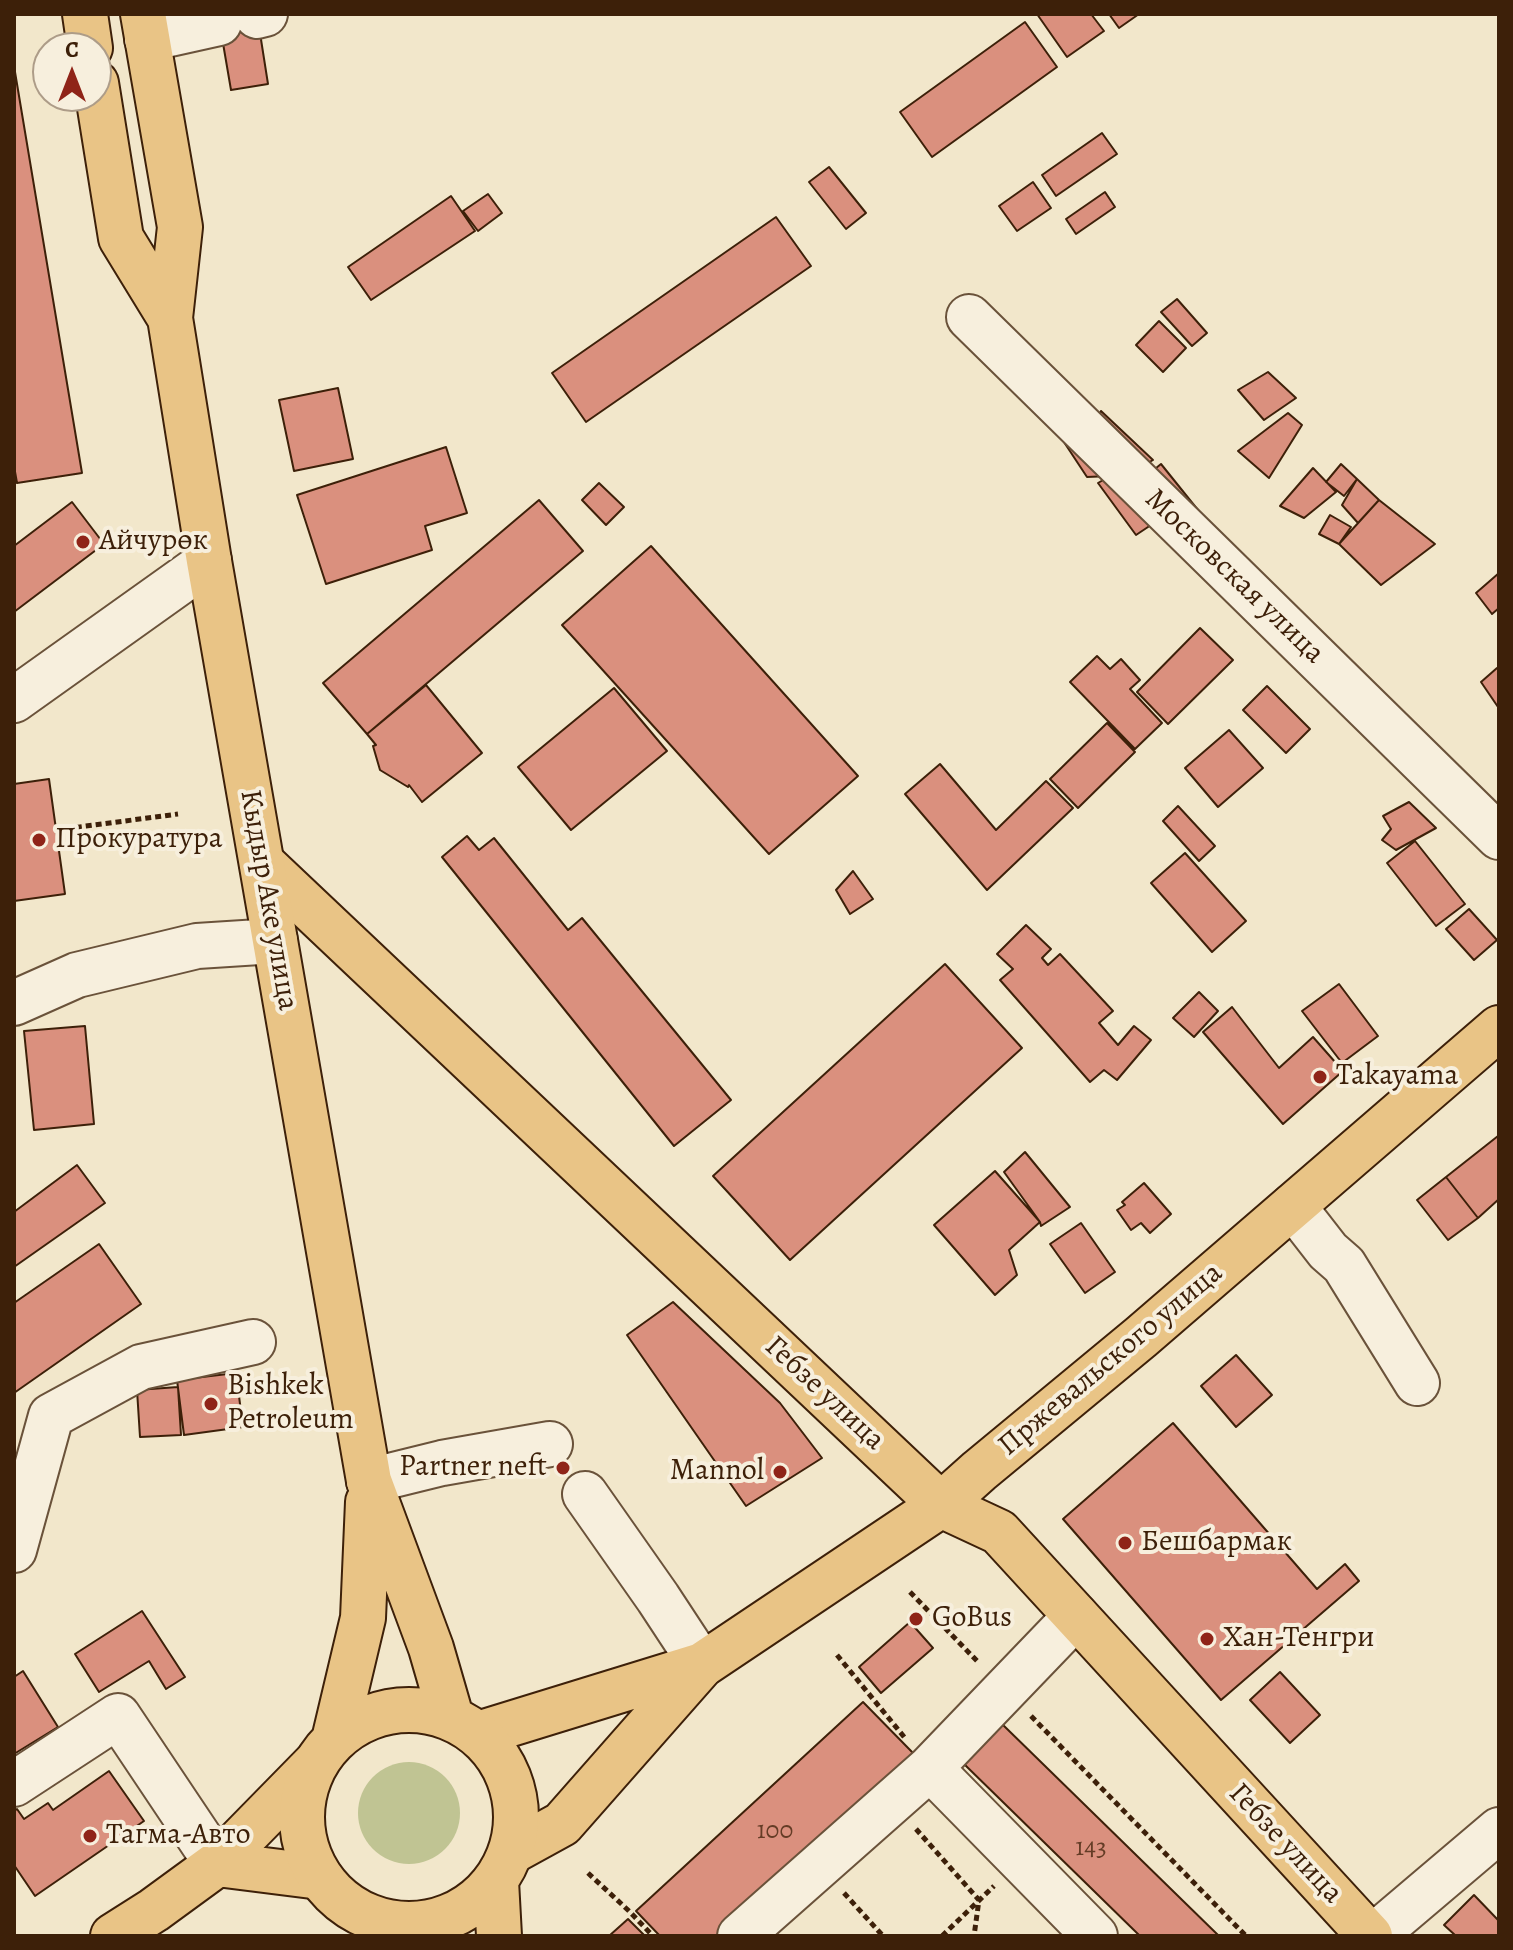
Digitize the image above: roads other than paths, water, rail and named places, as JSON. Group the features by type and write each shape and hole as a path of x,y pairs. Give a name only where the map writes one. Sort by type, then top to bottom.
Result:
{"main road":[{"name":"Кыдыр Аке улица","path":"145,26 180,227 170,318 209,561 369,1481 431,1648 464,1726"},
{"name":"Кыдыр Аке улица","path":"101,112 121,238 170,318"},
{"name":"Гебзе улица","path":"262,863 941,1505 999,1532 1372,1936"},
{"name":"Пржевальского улица","path":"504,1867 562,1824 702,1665 941,1505 1499,1028"},
{"name":"Кыдыр Аке улица","path":"324,1752 363,1618 369,1481"},
{"name":"Пржевальского улица","path":"464,1726 702,1665"},
{"path":"113,1936 217,1864 324,1752 359,1722 388,1711 419,1709 464,1726 500,1758 513,1787 518,1820 504,1867 499,1936"},
{"path":"324,1752 304,1792 301,1823 307,1853 329,1888 368,1936"},
{"path":"217,1864 329,1888 361,1914 388,1923 415,1925 443,1919 472,1905 504,1867"}],"street":[{"path":"145,26 247,18"},
{"name":"Московская улица","path":"969,317 1499,837"},
{"path":"14,700 209,561"},
{"path":"14,1003 77,975 197,946 275,941"},
{"path":"1293,1206 1328,1251 1344,1265 1417,1383"},
{"path":"14,1550 51,1416 141,1367 253,1342"},
{"path":"369,1481 442,1463 550,1444"},
{"path":"585,1494 702,1665"},
{"path":"740,1936 930,1768 1076,1616"},
{"path":"14,1784 118,1716 217,1864"},
{"path":"930,1768 1095,1936"},
{"path":"1372,1936 1499,1830"}],"place":[{"name":"Айчурөк","path":"83,542"},
{"name":"Прокуратура","path":"39,840"},
{"name":"Takayama","path":"1320,1077"},
{"name":"Bishkek Petroleum","path":"211,1404"},
{"name":"Partner neft","path":"563,1468"},
{"name":"Mannol","path":"780,1472"},
{"name":"Бешбармак","path":"1125,1543"},
{"name":"GoBus","path":"916,1619"},
{"name":"Хан-Тенгри","path":"1207,1639"},
{"name":"Тагма-Авто","path":"90,1836"}]}
